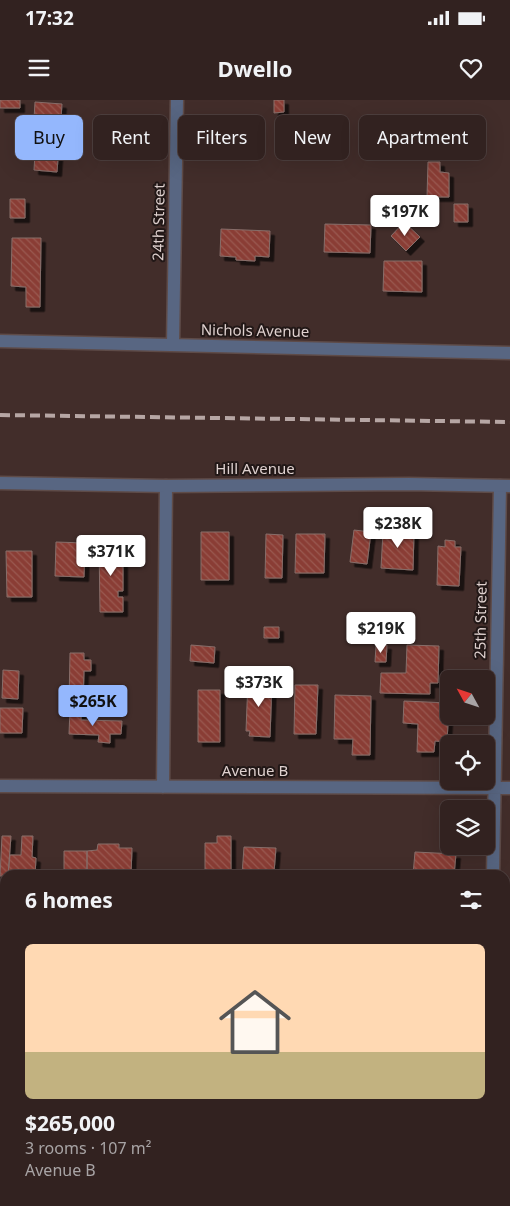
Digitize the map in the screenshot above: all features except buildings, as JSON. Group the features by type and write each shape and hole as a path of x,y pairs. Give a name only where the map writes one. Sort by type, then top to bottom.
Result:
{"street":[{"name":"24th Street","path":"173,345 177,100"},
{"name":"Nichols Avenue","path":"0,342 510,353"},
{"name":"Hill Avenue","path":"0,483 166,486 409,484 505,486"},
{"path":"162,787 166,486"},
{"name":"25th Street","path":"495,788 505,486"},
{"name":"Avenue B","path":"0,786 440,788"},
{"name":"Avenue B","path":"495,788 510,788"},
{"name":"25th Street","path":"493,870 495,790"}],"railway":[{"path":"0,415 510,422"}]}
